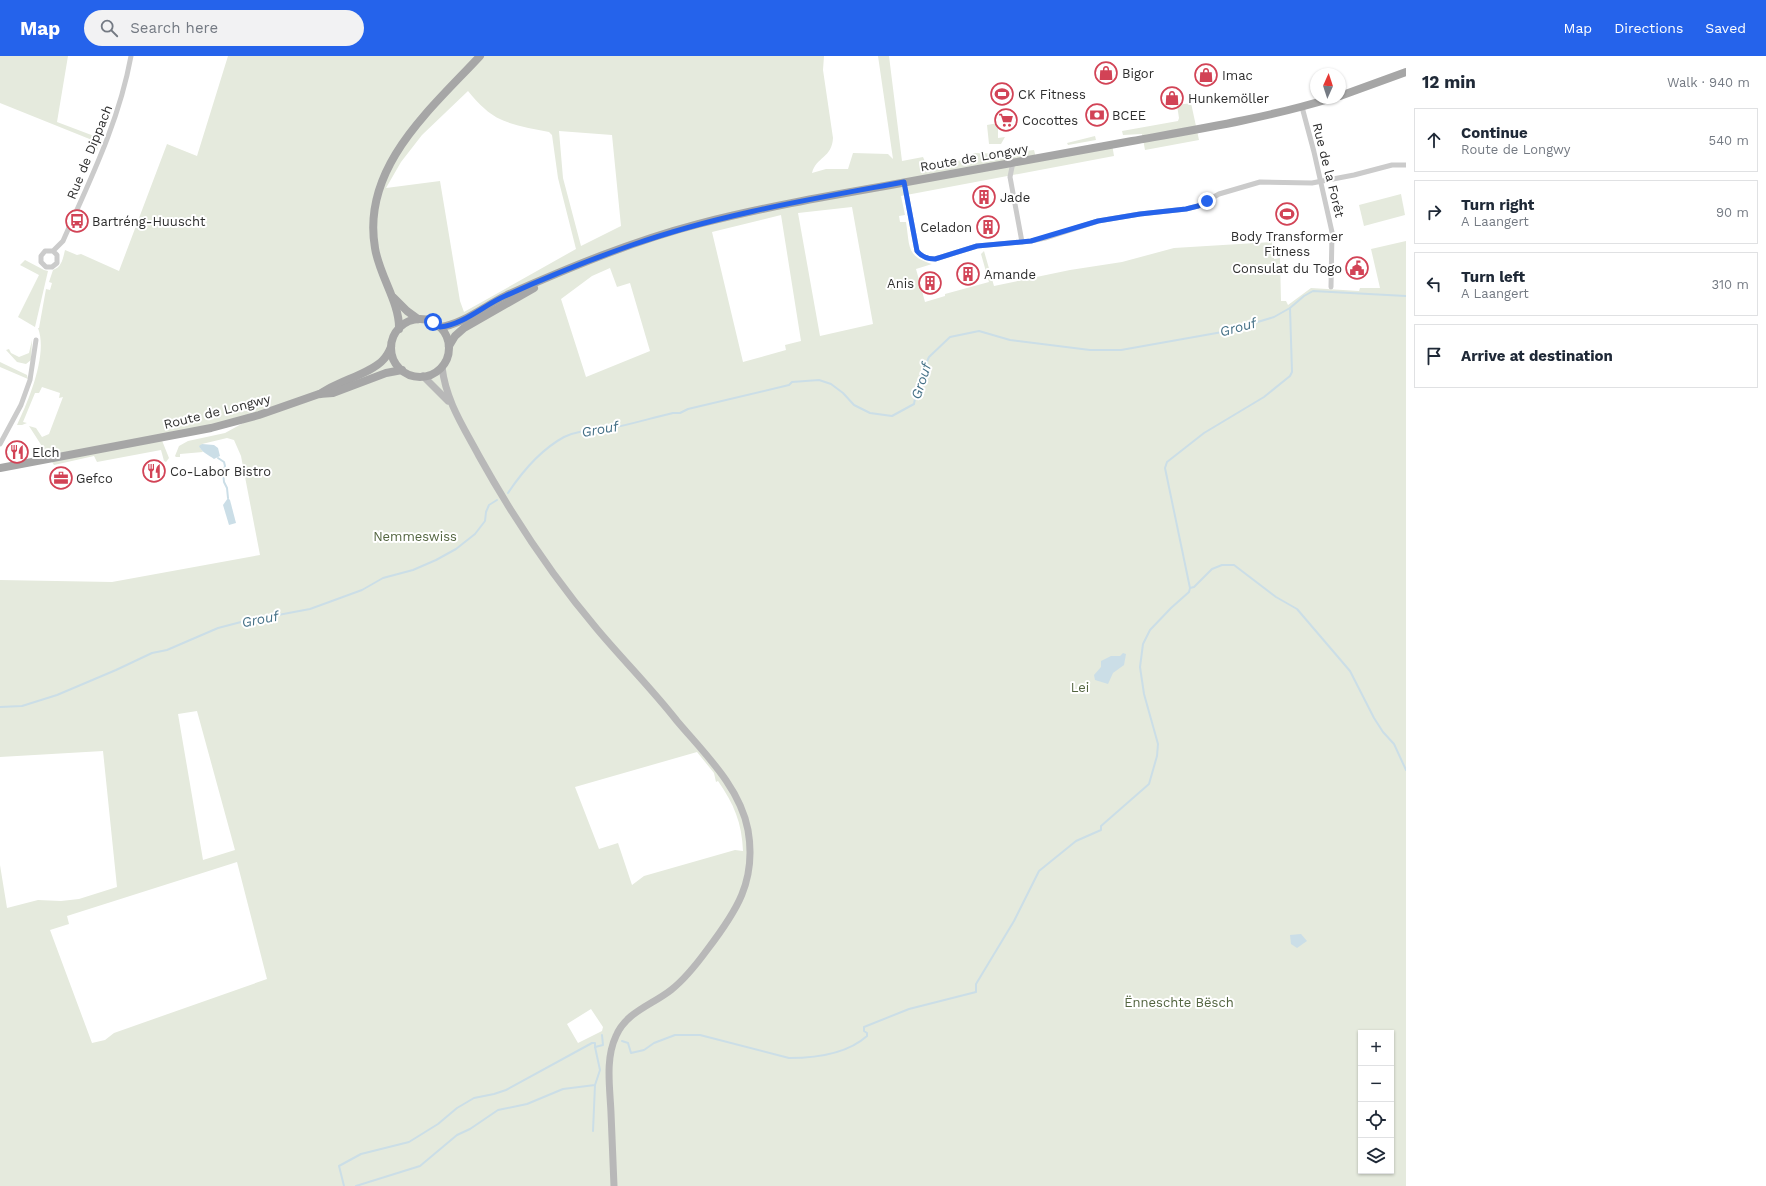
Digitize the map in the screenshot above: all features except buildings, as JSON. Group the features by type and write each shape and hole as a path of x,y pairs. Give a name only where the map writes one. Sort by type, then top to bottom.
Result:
{"main road":[{"path":"398,329 398,314 379,264 373,230 376,198 384,172 396,152 414,128 480,56"},
{"path":"1346,94 1406,72"},
{"name":"Route de Longwy","path":"440,327 454,324 504,296 633,244 696,224 746,212 904,182 1219,125 1312,104"},
{"name":"Route de Longwy","path":"449,346 455,336 464,328 556,275"},
{"path":"392,296 407,311 418,319"},
{"path":"418,319 426,319 440,327 448,339 449,346 449,353 442,367 430,375 423,376 416,376 402,370 394,360 391,347 392,341 398,329 404,324 418,319"},
{"name":"Route de Longwy","path":"319,394 329,387 376,366 383,360 391,347"},
{"path":"442,367 444,382 450,403"},
{"name":"Route de Longwy","path":"0,468 211,428 259,415 319,394 333,393 386,373 402,370"},
{"path":"423,376 436,387 450,403 496,486 536,549 596,628 660,700 722,775 738,802 748,828 750,844 748,869 744,890 733,914 680,983 628,1018 616,1035 612,1045 609,1068 614,1186"}],"street":[{"name":"Rue de Dippach","path":"53,251 63,241 106,143 118,111 131,56"},
{"name":"Rue de la Forêt","path":"1302,107 1332,232 1331,287"},
{"path":"1013,162 1010,177 1022,242"},
{"path":"904,182 917,251 928,259 935,259 977,246 1022,242 1044,238 1098,221 1192,208 1219,194 1260,182 1320,182 1392,165 1406,165"},
{"path":"0,444 21,405 30,380 36,340"}],"green space":[{"path":"0,56 68,56 57,122 102,139 97,150 94,149 97,142 0,103"},
{"path":"228,56 824,56 823,70 833,138 830,150 817,164 812,173 826,169 848,169 853,153 888,154 893,159 878,56 889,56 902,161 923,157 927,166 963,160 974,153 1002,154 1034,150 1036,158 1112,144 1114,156 901,196 905,215 899,216 900,222 906,222 909,244 913,254 918,258 932,264 916,269 925,302 945,296 945,294 989,282 981,254 984,251 994,286 1070,270 1122,262 1174,248 1272,242 1274,259 1280,258 1281,301 1286,301 1288,305 1311,288 1359,291 1360,288 1380,288 1371,249 1406,241 1406,1186 0,1186 0,865 7,908 38,900 61,901 79,899 117,887 103,751 0,757 0,580 112,582 260,555 241,456 234,440 227,438 202,444 200,448 203,452 180,454 180,457 175,456 179,446 188,441 225,433 256,416 161,438 169,458 166,462 164,461 161,450 97,462 94,456 54,465 29,426 36,428 42,437 49,434 63,397 59,398 60,393 42,387 39,393 35,393 23,422 27,423 17,425 27,403 36,377 41,351 38,328 46,289 50,290 52,283 49,282 53,270 58,267 63,259 65,250 77,255 81,254 119,271 167,144 197,156","holes":["468,91 483,107 499,119 515,125 549,132 552,135 558,178 576,249 464,312 460,301 440,181 386,188 401,162 422,135","559,131 612,135 621,226 581,246 563,178","852,207 873,324 820,336 798,213","781,215 801,341 785,345 786,350 743,362 712,232","610,268 617,287 630,283 650,351 586,377 561,299 592,276","197,711 235,850 203,860 178,714","697,752 714,773 716,782 718,781 733,806 741,831 743,851 735,850 644,876 632,885 618,843 599,849 575,787","237,862 267,979 114,1033 105,1040 92,1043 50,930 69,924 67,916","591,1009 603,1027 602,1031 578,1043 567,1024"]},
{"path":"1191,103 1199,140 1145,150 1142,134 1123,135 1122,131 1178,121 1177,105"},
{"path":"998,123 998,138 1005,137 1001,144 989,144 987,125"},
{"path":"1095,136 1096,140 1068,145 1067,143"},
{"path":"1401,194 1405,215 1364,226 1359,205"},
{"path":"25,260 48,271 35,327 18,317 39,275 20,265"},
{"path":"32,340 31,360 26,364 17,362 6,350 9,349 11,353 19,357 29,353"},
{"path":"0,362 27,375 28,379 0,367"}],"shaded area":[{"path":"202,444 214,445 218,448 220,456 214,459 205,453 199,446"},
{"path":"228,498 230,500 236,523 229,525 223,505"},
{"path":"1123,653 1126,654 1124,665 1113,673 1108,684 1095,680 1094,675 1101,667 1101,661 1111,656 1120,656"},
{"path":"1301,934 1307,941 1297,948 1291,944 1290,935"}],"waterway":[{"name":"Grouf","path":"508,493 526,469 540,454 556,442 569,435 624,426 673,413 680,413 688,409 789,385 792,382 819,380 831,384 843,393 854,405 870,413 892,416 914,404 918,382 929,357 950,337 979,331 1010,340 1090,350 1121,350 1228,331 1274,317 1290,308 1304,296 1313,291 1406,296"},
{"path":"622,1041 628,1043 631,1053 644,1050 654,1043 675,1035 700,1035 789,1058 820,1056 840,1051 859,1042 867,1036 867,1033 864,1031 864,1027 909,1009 976,992 976,984 1014,921 1039,871 1076,841 1101,830 1101,826 1149,784 1157,756 1158,744 1144,694 1140,667 1143,644 1150,630 1189,592 1190,588 1165,468 1167,462 1204,433 1264,397 1290,376 1292,372 1290,308"},
{"path":"218,458 224,462 224,482 227,488 228,498"},
{"name":"Grouf","path":"0,707 22,706 57,695 152,653 167,650 218,628 241,622 310,609 362,590 383,578 413,570 456,549 475,534 485,521 486,512 489,505 497,500"},
{"path":"1190,588 1194,587 1212,569 1222,565 1234,565 1276,597 1297,609 1350,671 1374,718 1383,732 1394,744 1406,770"},
{"path":"344,1186 339,1166 361,1154 409,1142 438,1124 457,1108 474,1098 506,1090 592,1043 595,1043 595,1047 603,1045 602,1035"},
{"path":"356,1186 420,1166 457,1135 470,1129 498,1110 527,1104 563,1089 595,1085 600,1070 595,1047"},
{"path":"593,1131 595,1085"}],"place":[{"name":"Bigor","path":"1106,73"},
{"name":"Imac","path":"1206,75"},
{"name":"CK Fitness","path":"1002,94"},
{"name":"Hunkemöller","path":"1172,98"},
{"name":"BCEE","path":"1097,115"},
{"name":"Cocottes","path":"1006,120"},
{"name":"Jade","path":"984,197"},
{"name":"Body Transformer Fitness","path":"1287,214"},
{"name":"Bartréng-Huuscht","path":"77,221"},
{"name":"Celadon","path":"988,227"},
{"name":"Consulat du Togo","path":"1357,268"},
{"name":"Amande","path":"968,274"},
{"name":"Anis","path":"930,283"},
{"name":"Elch","path":"17,452"},
{"name":"Co-Labor Bistro","path":"154,471"},
{"name":"Gefco","path":"61,478"}],"route":[{"path":"433,322 440,327 454,324 504,296 582,263 633,244 696,224 746,212 904,182 917,251 928,259 935,259 977,246 1031,241 1098,221 1125,218 1140,214 1186,209 1198,206 1207,201"}],"park label":[{"name":"Nemmeswiss","path":"415,536"},
{"name":"Lei","path":"1080,687"},
{"name":"Ënneschte Bësch","path":"1179,1002"}]}
